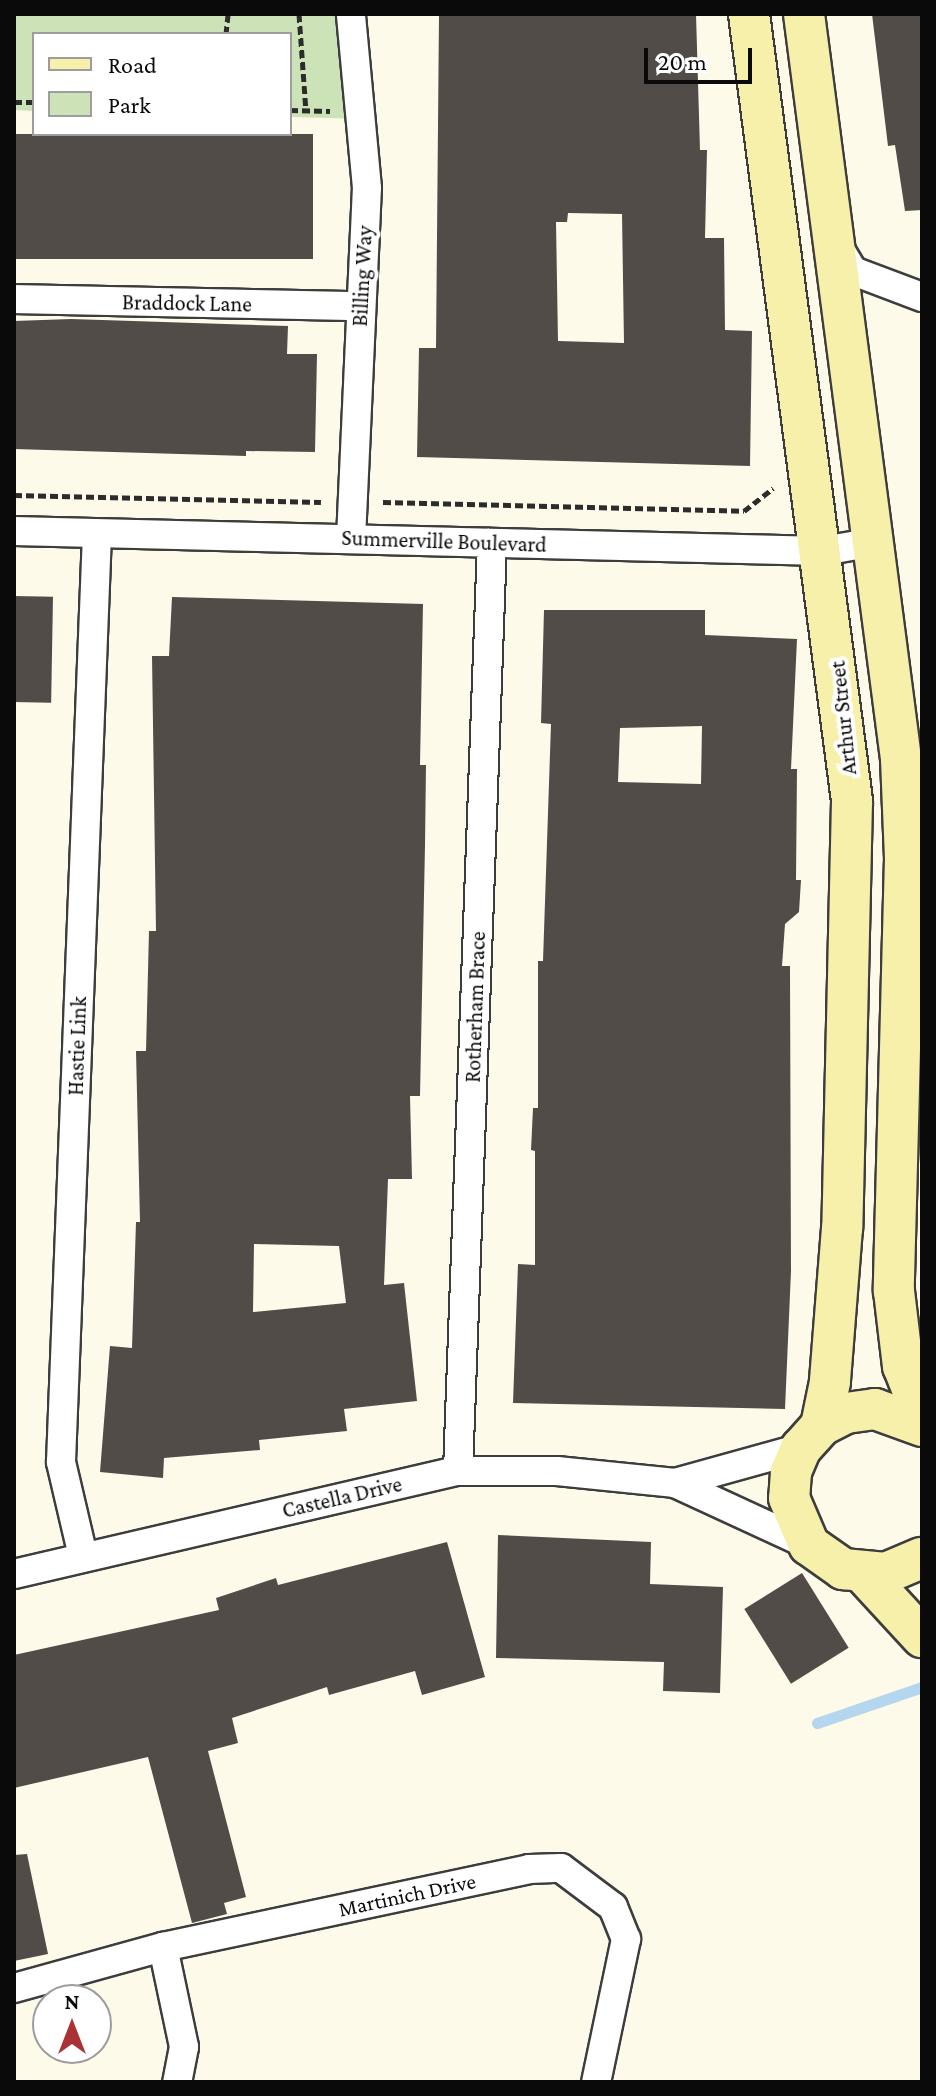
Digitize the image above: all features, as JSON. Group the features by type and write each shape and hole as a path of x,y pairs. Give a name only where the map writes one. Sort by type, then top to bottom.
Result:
{"street":[{"name":"Billing Way","path":"351,14 367,188 359,306 351,539"},
{"name":"Arthur Street","path":"749,14 823,551 852,816 842,1228 830,1382 811,1437 791,1472 789,1498 809,1545"},
{"path":"804,14 914,848 912,1086 894,1291 903,1366 922,1414"},
{"path":"834,235 842,258 853,271 922,297"},
{"name":"Braddock Lane","path":"14,299 359,306"},
{"name":"Summerville Boulevard","path":"14,531 823,551 874,542"},
{"name":"Hastie Link","path":"83,1556 61,1462 97,534"},
{"name":"Rotherham Brace","path":"458,1471 492,543"},
{"path":"811,1437 846,1413 875,1409 903,1414 922,1426"},
{"name":"Castella Drive","path":"675,1483 811,1437"},
{"name":"Castella Drive","path":"14,1574 458,1471 557,1471 675,1483 809,1545"},
{"path":"809,1545 843,1569 864,1574 886,1573 922,1558"},
{"path":"864,1574 922,1637"},
{"name":"Martinich Drive","path":"14,1988 163,1947 529,1869 561,1868 613,1907 626,1939 596,2082"},
{"path":"163,1947 184,2047 177,2082"}],"path":[{"path":"299,14 306,111"},
{"path":"14,495 744,511 780,483"}],"green space":[{"path":"14,14 351,14 363,119 292,117 292,32 32,32 32,111 14,110"}],"building":[{"path":"439,14 696,14 700,150 707,150 705,238 724,238 725,330 752,331 750,466 417,457 419,348 436,348","holes":["568,213 622,214 624,343 558,341 556,222 567,222"]},
{"path":"872,14 922,14 922,210 905,211 895,145 888,146"},
{"path":"14,134 313,134 313,259 14,259"},
{"path":"71,319 288,326 287,354 317,354 315,452 246,451 246,456 14,449 14,321"},
{"path":"14,596 53,597 51,703 14,702"},
{"path":"172,597 423,604 420,765 426,765 420,1096 410,1096 412,1179 388,1179 384,1285 404,1283 417,1401 344,1409 347,1431 259,1440 260,1450 164,1458 163,1478 100,1472 110,1346 132,1348 136,1222 140,1222 136,1051 146,1051 149,931 156,931 152,656 169,656","holes":["254,1244 339,1246 346,1303 253,1312"]},
{"path":"544,610 705,610 705,635 797,639 791,769 797,769 796,880 801,880 799,912 785,924 782,966 790,966 791,1271 785,1409 513,1403 518,1264 535,1265 535,1151 531,1150 533,1108 538,1108 538,961 543,961 551,724 541,723","holes":["702,726 701,784 618,782 620,728"]},
{"path":"498,1535 651,1542 650,1584 723,1587 720,1693 663,1691 664,1662 496,1658"},
{"path":"447,1542 485,1677 422,1695 415,1671 329,1695 327,1687 232,1718 238,1743 208,1751 246,1897 224,1903 227,1914 192,1923 148,1757 14,1788 14,1655 219,1610 216,1598 276,1578 278,1585"},
{"path":"802,1573 849,1648 791,1684 744,1609"},
{"path":"27,1854 48,1954 14,1961 14,1855"}],"waterway":[{"path":"817,1723 922,1687"}]}
